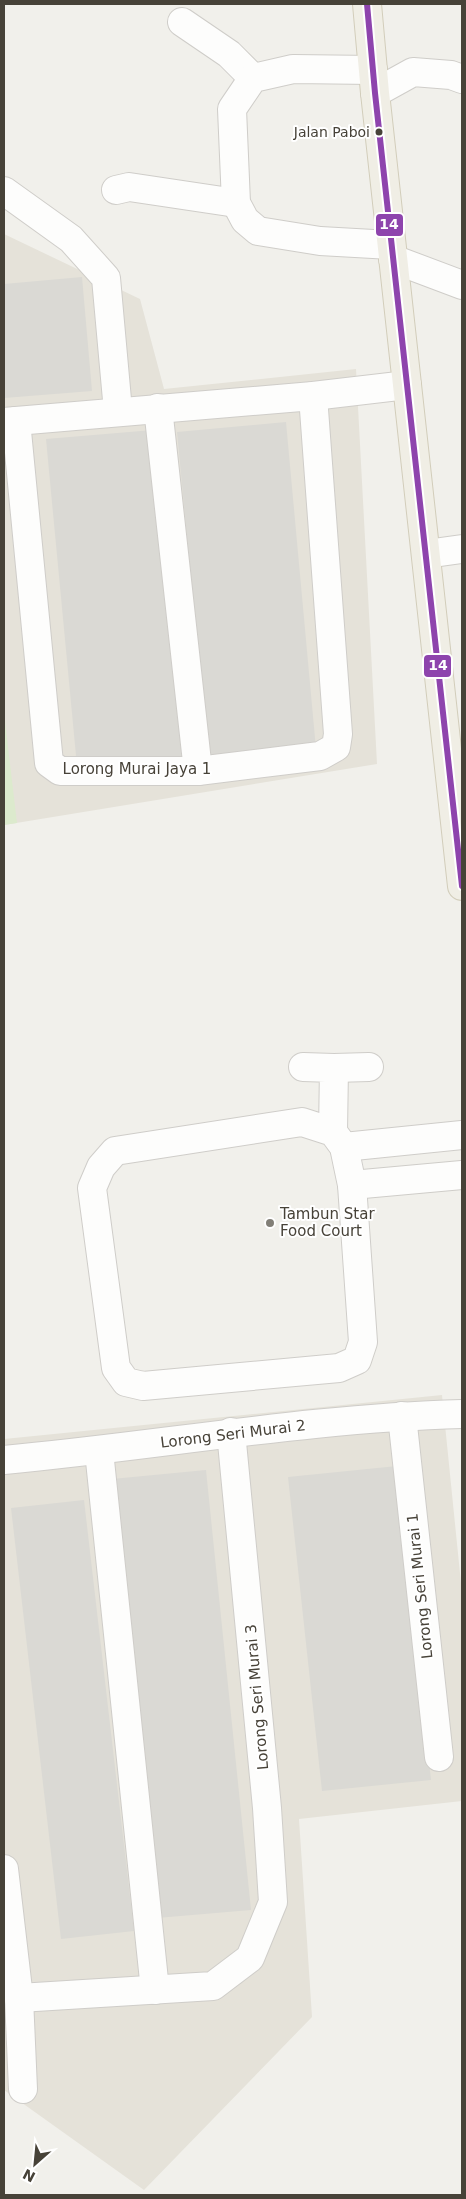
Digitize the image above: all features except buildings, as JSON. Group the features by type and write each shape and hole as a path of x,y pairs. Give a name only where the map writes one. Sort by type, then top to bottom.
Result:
{"main road":[{"path":"367,4 392,252 426,554 456,761 462,886"}],"street":[{"path":"182,22 230,54 253,78"},
{"path":"462,79 451,75 414,72 374,81 293,69 253,78 232,109 236,203 244,220 258,231 392,252 462,285"},
{"path":"116,190 129,187 236,203"},
{"path":"4,191 71,239 106,278 118,411"},
{"path":"10,421 313,396 407,385"},
{"name":"Lorong Murai Jaya 1","path":"10,421 49,763 60,771 198,771 320,756 336,746 338,734 313,396"},
{"path":"158,408 198,771"},
{"path":"426,554 462,549"},
{"path":"303,1067 369,1067"},
{"path":"334,1068 338,1140 352,1185 363,1342 357,1360 339,1368 329,1369 143,1386 126,1382 116,1368 92,1188 101,1167 115,1151 302,1122 338,1140 462,1135"},
{"path":"352,1185 462,1175"},
{"name":"Lorong Seri Murai 2","path":"4,1460 99,1451 231,1432 402,1416 462,1414"},
{"name":"Lorong Seri Murai 1","path":"402,1416 439,1757"},
{"name":"Lorong Seri Murai 3","path":"155,1990 213,1986 250,1958 273,1902 267,1808 231,1432"},
{"path":"19,1998 155,1990 99,1451"},
{"path":"4,1869 19,1998 23,2089"}],"shaded area":[{"path":"4,234 140,299 164,389 356,369 377,764 4,825"},
{"path":"442,1395 462,1593 462,1801 299,1819 312,2017 144,2190 4,2090 4,1439"}],"green space":[{"path":"4,713 17,823 4,825"}],"transit line":[{"name":"14","path":"367,4 375,93 462,886"}],"place":[{"name":"Jalan Paboi","path":"379,132"},
{"name":"Tambun Star Food Court","path":"270,1223"}]}
